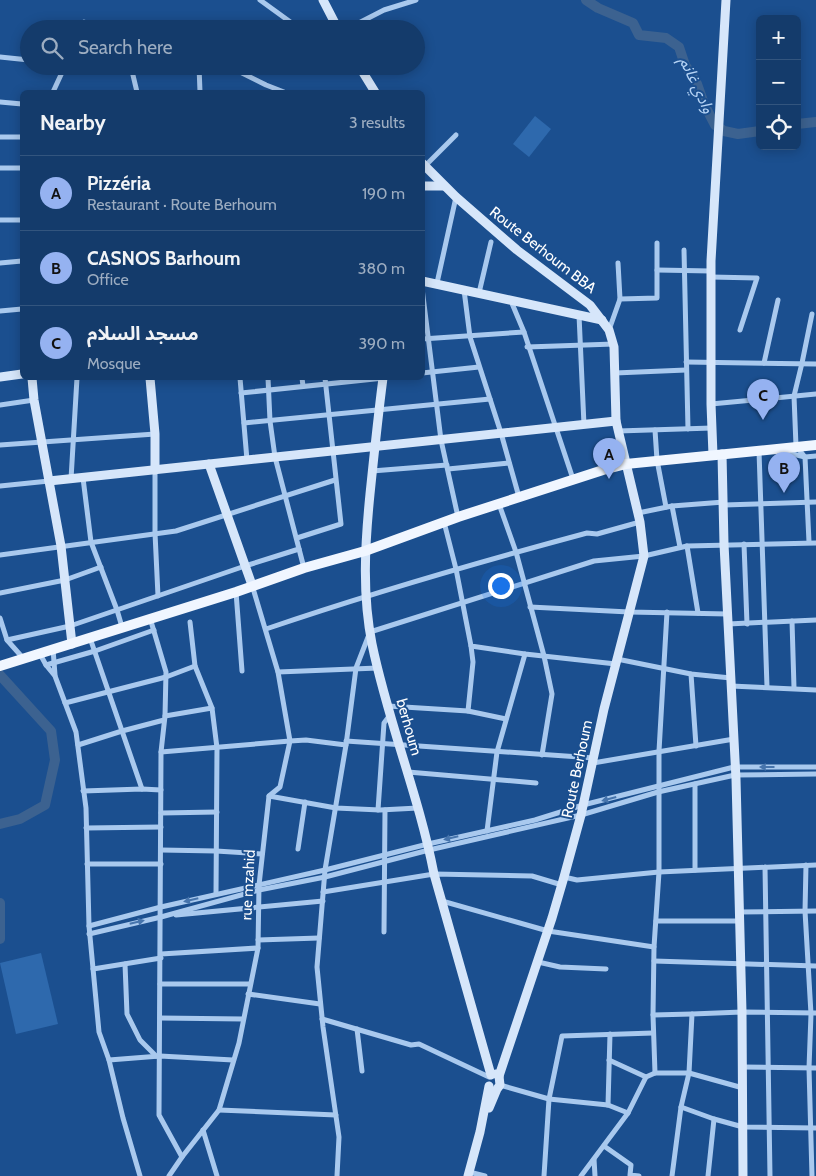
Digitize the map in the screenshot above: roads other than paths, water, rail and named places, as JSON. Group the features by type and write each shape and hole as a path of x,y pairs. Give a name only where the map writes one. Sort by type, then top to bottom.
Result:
{"main road":[{"path":"3,665 236,592 304,568 365,551 458,517 626,464 816,445"}],"street":[{"path":"260,0 288,20"},
{"path":"323,0 333,20"},
{"path":"363,20 416,0"},
{"path":"726,0 711,274 711,404 712,428 724,503 724,544 734,739 742,1012 743,1176"},
{"path":"0,57 20,59"},
{"path":"54,90 61,75"},
{"path":"133,75 137,90"},
{"path":"199,75 200,90"},
{"path":"247,75 280,90"},
{"path":"365,75 374,90"},
{"path":"0,102 20,104"},
{"path":"425,166 456,135"},
{"path":"0,137 20,137"},
{"path":"0,168 20,168"},
{"name":"Route Berhoum BBA","path":"425,168 517,250 590,306 609,330 614,344 616,421 626,464"},
{"path":"425,186 444,186"},
{"path":"436,283 456,197"},
{"path":"0,220 20,220"},
{"path":"479,292 492,242"},
{"path":"620,299 657,298 657,243"},
{"path":"684,250 688,429"},
{"path":"0,263 20,262"},
{"path":"609,330 620,299 618,263"},
{"path":"657,270 757,278 740,330"},
{"path":"425,281 602,320"},
{"path":"464,289 470,337 501,433 519,497"},
{"path":"511,300 524,332 527,347 574,480"},
{"path":"764,363 778,300"},
{"path":"0,311 20,309"},
{"path":"809,542 805,457 796,446 794,396 812,314"},
{"path":"579,315 584,425"},
{"path":"458,517 441,440 433,372 425,339 524,332"},
{"path":"527,347 614,344"},
{"path":"686,362 816,364"},
{"path":"425,373 479,367"},
{"path":"615,373 686,370"},
{"path":"0,377 20,374"},
{"path":"32,380 48,482 61,546 72,644"},
{"path":"71,479 75,440 77,380"},
{"path":"150,380 154,434 154,533 158,596"},
{"path":"240,380 247,460"},
{"path":"268,380 270,421 275,458 304,568"},
{"path":"302,380 303,386"},
{"path":"241,393 344,380"},
{"name":"berhoum","path":"383,380 365,551 365,596 370,632 399,745 429,847 434,874 494,1081"},
{"path":"297,538 341,524 325,381"},
{"path":"711,404 816,394"},
{"path":"244,423 490,399"},
{"path":"0,405 34,400"},
{"path":"0,486 616,421"},
{"path":"618,431 712,428"},
{"path":"655,430 658,460 680,547"},
{"path":"0,445 154,434"},
{"path":"771,448 805,457 816,456"},
{"path":"759,451 767,687"},
{"path":"372,472 510,463"},
{"path":"209,464 252,585"},
{"name":"Route Berhoum","path":"469,1174 494,1081 538,962 563,881 581,815 604,708 644,556 639,517 626,464"},
{"path":"83,478 91,542 122,627"},
{"path":"0,555 176,531 335,480"},
{"path":"266,629 365,596 456,569 587,533 597,534 669,507 724,503 816,502"},
{"path":"498,504 516,552 544,656 552,694 542,755"},
{"path":"444,522 456,569 471,646 473,662 468,711"},
{"path":"337,1176 339,1137 316,967 325,870 356,668 370,632 594,561 644,556 688,546 816,542"},
{"path":"744,544 747,624"},
{"path":"688,546 698,613"},
{"path":"7,640 70,626 300,549"},
{"path":"0,593 65,580 101,568"},
{"name":"rue mzahid","path":"169,1176 219,1110 233,1060 258,948 258,887 269,796 280,787 290,741 278,672 252,585"},
{"path":"236,592 242,671"},
{"path":"530,607 728,614"},
{"path":"655,1073 653,1015 654,948 659,872 658,786 667,612"},
{"path":"0,618 7,640 23,658"},
{"path":"150,618 166,672 165,718 161,752 159,1115 182,1157"},
{"path":"728,624 816,620"},
{"path":"792,621 794,688"},
{"path":"190,622 195,666 212,708 217,748 216,894"},
{"path":"46,665 95,651 154,630"},
{"path":"90,638 142,789"},
{"path":"471,646 544,656 616,661 731,682 767,687 816,690"},
{"path":"53,649 55,676 76,732 78,746 86,828 88,926 99,1032 109,1060 140,1176"},
{"path":"40,654 55,676"},
{"path":"486,837 497,752 525,654"},
{"path":"65,703 166,677 195,666"},
{"path":"278,672 378,668"},
{"path":"691,674 696,746"},
{"path":"78,746 165,718 212,708"},
{"path":"378,810 384,723 390,710 468,711 506,720"},
{"path":"161,752 306,740 542,755 593,761 734,739"},
{"path":"88,926 216,894 325,877 384,862 487,830 535,820 583,805 658,786 735,771 816,768"},
{"path":"89,934 161,917 258,887 385,855 486,837 581,815 658,792 695,784 735,771 816,774"},
{"path":"408,772 536,783"},
{"path":"695,784 695,870"},
{"path":"83,791 161,790"},
{"path":"269,796 336,808 378,810 418,808"},
{"path":"298,849 305,802"},
{"path":"384,932 385,810"},
{"path":"161,813 217,812"},
{"path":"86,828 161,827"},
{"path":"161,850 262,854"},
{"path":"87,864 161,864"},
{"path":"806,865 805,911 808,966 814,1014 810,1068 813,1128 812,1176"},
{"path":"323,892 434,874 532,876 563,881 659,872 816,865"},
{"path":"765,867 770,1176"},
{"path":"161,917 322,901"},
{"path":"442,901 548,931 654,948"},
{"path":"656,922 739,916 766,911 816,911"},
{"path":"258,940 319,938"},
{"path":"93,969 161,956 258,948"},
{"path":"654,961 816,966"},
{"path":"538,962 560,967 606,969"},
{"path":"125,964 127,1014 140,1040 158,1056"},
{"path":"160,984 250,984"},
{"path":"248,994 320,1004"},
{"path":"653,1015 742,1012 814,1014"},
{"path":"672,1176 681,1107 689,1073 692,1014"},
{"path":"160,1018 243,1019"},
{"path":"322,1019 410,1045 419,1044 494,1081 549,1099 608,1105 628,1114"},
{"path":"357,1029 362,1071"},
{"path":"544,1176 549,1099 562,1036 653,1033"},
{"path":"608,1105 610,1034"},
{"path":"109,1060 158,1056 233,1060"},
{"path":"610,1060 646,1077"},
{"path":"742,1068 816,1068"},
{"path":"581,1176 628,1114 646,1077 655,1073 689,1073 743,1088"},
{"path":"681,1107 743,1127 813,1128"},
{"path":"219,1110 336,1115"},
{"path":"708,1176 714,1119"},
{"path":"203,1130 217,1176"},
{"path":"604,1146 632,1165 630,1175 639,1176"},
{"path":"594,1158 595,1176"},
{"path":"469,1174 485,1176"}],"waterway":[{"name":"وادي غانم","path":"586,0 598,8 633,23 639,35 666,38 679,47 685,65 697,84 704,104 715,125 724,131 738,134 756,132"},
{"name":"وادي غانم","path":"801,124 816,122"},
{"path":"0,675 51,731 55,760 45,805 20,819 0,824"},
{"path":"0,903 0,939"}],"place":[{"name":"مسجد السلام","path":"763,420"},
{"name":"Pizzéria","path":"609,479"},
{"name":"CASNOS Barhoum","path":"784,493"}]}
